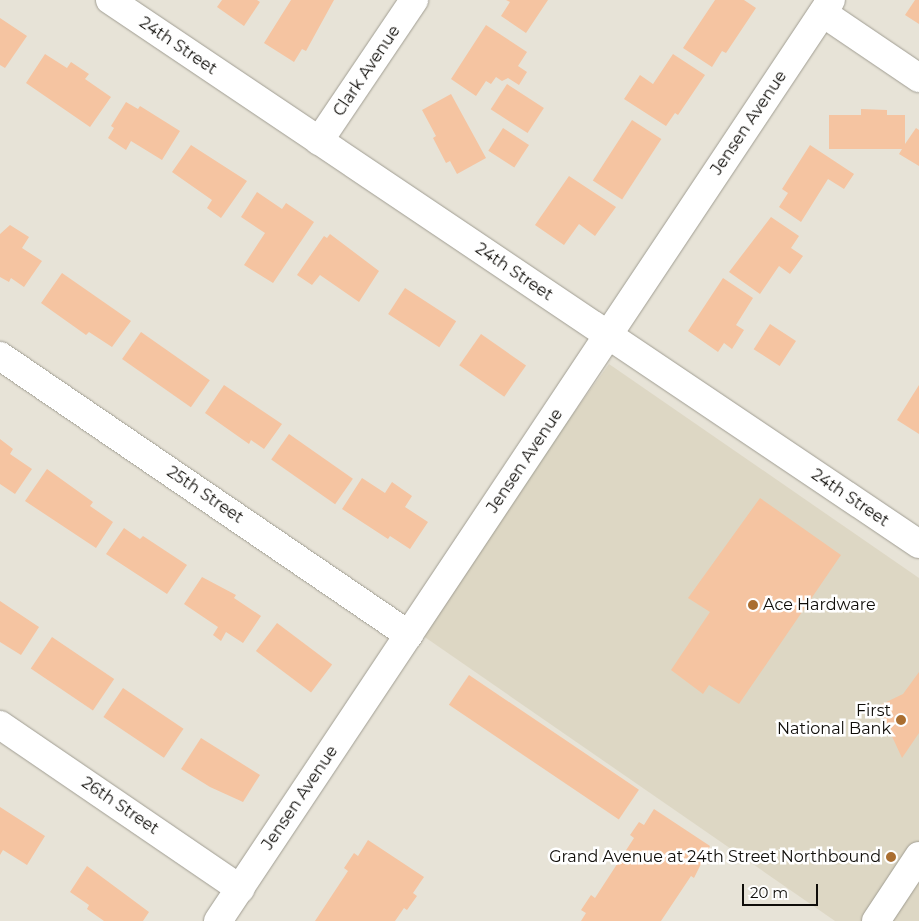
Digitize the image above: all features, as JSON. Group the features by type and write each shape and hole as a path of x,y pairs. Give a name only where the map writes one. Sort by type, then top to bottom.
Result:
{"street":[{"name":"24th Street","path":"110,0 919,544"},
{"name":"Clark Avenue","path":"319,141 414,0"},
{"path":"827,6 919,78"},
{"name":"Jensen Avenue","path":"218,921 827,6"},
{"name":"25th Street","path":"0,356 409,635"},
{"name":"26th Street","path":"0,725 240,888"},
{"path":"876,921 919,856"}],"shaded area":[{"path":"609,364 919,578 919,921 835,921 416,631"}],"building":[{"path":"222,0 257,0 260,2 244,26 217,7"},
{"path":"291,0 334,0 306,51 302,49 294,62 264,43"},
{"path":"506,0 548,0 526,33 501,16 510,2"},
{"path":"715,0 744,0 756,8 726,53 722,51 712,67 683,48"},
{"path":"915,0 919,0 919,24 905,15"},
{"path":"0,18 27,36 5,68 0,65"},
{"path":"486,25 527,52 518,66 527,72 519,85 508,78 502,81 496,77 491,84 486,81 476,96 451,79"},
{"path":"45,54 67,68 71,62 89,74 85,79 111,97 90,127 26,83"},
{"path":"673,54 705,75 678,115 675,113 666,126 624,99 640,75 653,84"},
{"path":"507,84 544,108 528,133 491,109"},
{"path":"451,94 486,158 457,174 450,161 446,163 433,138 436,136 422,110"},
{"path":"126,102 138,109 140,106 180,131 162,160 131,141 126,150 108,138 114,128 111,126"},
{"path":"861,109 887,110 887,115 905,115 905,144 916,128 919,130 919,166 899,154 902,149 829,149 829,115 861,115"},
{"path":"632,120 661,139 622,199 593,180"},
{"path":"503,128 529,145 514,168 488,151"},
{"path":"191,145 247,181 221,218 207,208 212,200 172,172"},
{"path":"810,145 854,174 844,189 828,179 801,222 779,207 788,193 782,189"},
{"path":"569,176 616,207 595,236 579,224 564,245 535,225"},
{"path":"257,192 282,209 286,203 314,222 273,283 244,265 265,233 241,217"},
{"path":"771,217 799,236 791,248 803,256 790,274 779,266 760,294 729,272"},
{"path":"10,225 29,237 22,248 42,261 24,287 11,278 9,282 0,277 0,234"},
{"path":"330,234 379,271 359,302 320,275 312,285 297,275 324,236 327,238"},
{"path":"62,273 131,321 112,347 89,332 86,335 41,303"},
{"path":"723,278 753,298 736,325 744,330 732,349 724,343 718,352 688,331"},
{"path":"405,288 456,321 439,347 388,314"},
{"path":"770,324 796,341 780,366 754,349"},
{"path":"141,332 210,380 191,407 122,359"},
{"path":"481,334 526,366 504,397 459,365"},
{"path":"224,385 282,424 264,449 251,440 249,444 205,413"},
{"path":"919,385 919,434 897,420"},
{"path":"289,434 353,479 335,504 271,459"},
{"path":"0,439 13,449 10,454 32,469 15,494 0,484"},
{"path":"47,469 93,502 90,506 113,522 96,548 25,501"},
{"path":"362,478 385,493 392,482 412,496 405,507 428,522 410,549 390,536 388,539 342,509"},
{"name":"Ace Hardware","path":"760,498 841,555 739,704 709,685 703,694 671,670 710,612 688,598"},
{"path":"124,528 140,539 143,536 187,565 167,594 106,554"},
{"path":"202,577 236,595 234,598 261,616 243,643 226,632 221,641 213,635 218,627 184,604"},
{"path":"0,601 39,627 21,655 0,642"},
{"path":"277,623 332,665 311,692 256,651"},
{"path":"52,637 114,679 93,710 31,669"},
{"name":"First National Bank","path":"919,672 919,733 902,758 878,706 903,694"},
{"path":"469,675 639,790 619,819 449,705"},
{"path":"123,688 184,729 164,758 103,717"},
{"path":"201,738 260,775 243,802 210,787 181,769"},
{"path":"0,807 45,836 27,865 3,850 0,855"},
{"path":"654,809 710,846 694,878 691,876 661,921 581,921 586,913 581,910 591,895 595,898 634,838 630,835 639,822 644,825"},
{"path":"368,840 424,877 413,893 417,896 407,910 404,908 395,921 315,921 348,871 344,868 354,853 358,856"},
{"path":"87,866 149,912 143,921 104,921 87,909 89,905 70,892"}],"place":[{"name":"Ace Hardware","path":"753,605"},
{"name":"First National Bank","path":"901,720"},
{"name":"Grand Avenue at 24th Street Northbound","path":"891,857"}]}
